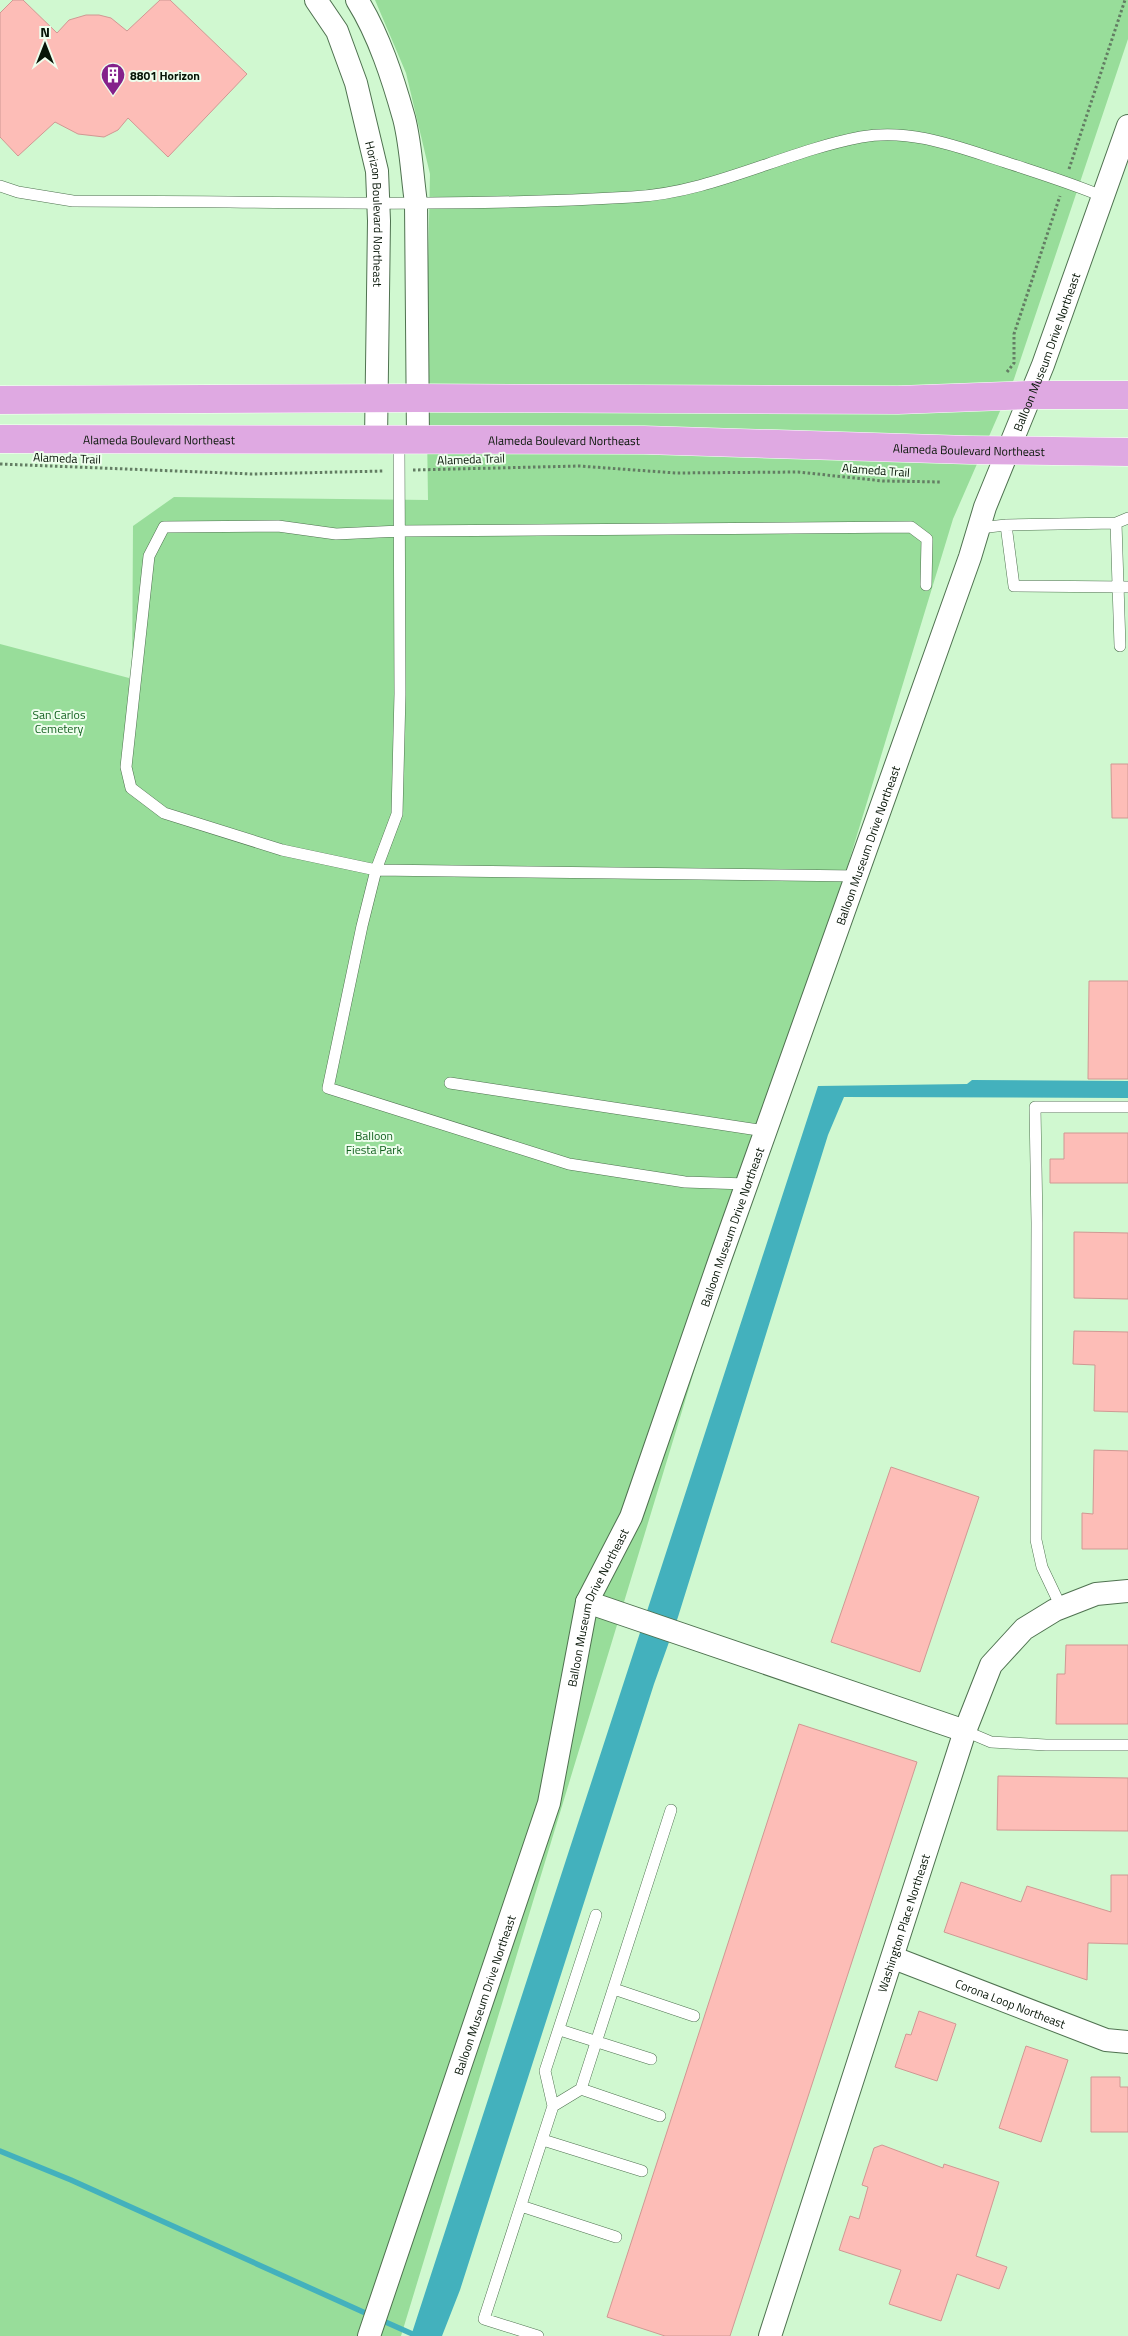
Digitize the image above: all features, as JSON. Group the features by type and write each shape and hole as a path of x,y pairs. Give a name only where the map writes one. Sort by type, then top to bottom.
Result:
{"main road":[{"path":"0,400 418,398 898,400 1031,395 1128,395"},
{"name":"Alameda Boulevard Northeast","path":"0,439 644,440 1128,452"}],"street":[{"name":"Horizon Boulevard Northeast","path":"316,0 336,31 356,83 377,172 379,202 377,399 398,440"},
{"path":"357,0 368,18 404,120 416,203 418,398 398,440"},
{"name":"Balloon Museum Drive Northeast","path":"369,2336 549,1803 586,1602 631,1517 746,1184 979,528 985,506 1031,395 1104,197 1128,126"},
{"name":"Washington Place Northeast","path":"770,2336 894,1958 965,1731 991,1665 1024,1629 1061,1608 1096,1594 1128,1591"},
{"path":"586,1602 965,1731"},
{"name":"Corona Loop Northeast","path":"894,1958 1106,2040 1128,2042"}],"lane":[{"path":"0,186 18,192 73,201 416,203 656,196 696,188 821,147 863,137 903,135 944,142 1065,180 1104,197"},
{"path":"398,440 400,694 397,814 376,870 362,926 328,1088 569,1164 685,1182 746,1184"},
{"path":"979,528 1006,525 1116,523 1128,518"},
{"path":"1116,523 1123,587 1120,646"},
{"path":"1006,525 1014,586 1123,587"},
{"path":"856,876 376,870 282,850 164,813 131,788 126,767 149,556 164,527 278,526 336,534 400,531 911,527 927,539 926,585"},
{"path":"450,1083 765,1131"},
{"path":"1061,1608 1042,1567 1036,1540 1037,1223 1035,1107 1128,1107"},
{"path":"965,1731 991,1742 1046,1746 1128,1745"},
{"path":"554,2106 581,2089 670,1810"},
{"path":"538,2336 484,2319 554,2106 545,2071 560,2030 596,1915"},
{"path":"614,1989 694,2016"},
{"path":"560,2030 651,2059"},
{"path":"581,2089 660,2116"},
{"path":"543,2140 642,2172"},
{"path":"521,2206 616,2237"}],"path":[{"name":"Alameda Trail","path":"0,464 252,474 579,466 676,473 798,472 883,481 942,482"}],"green space":[{"name":"Balloon Fiesta Park","path":"375,0 1128,0 1128,39 1014,379 953,519 401,2336 0,2336 0,644 129,678 129,694 132,687 133,526 174,497 428,500 426,361 430,174 406,73"}],"water":[{"path":"972,1080 1128,1081 1128,1098 844,1097 828,1135 678,1617 654,1684 460,2290 442,2336 411,2336 818,1086 967,1084"}],"building":[{"name":"8801 Horizon","path":"13,0 23,0 57,33 69,20 86,15 99,15 111,18 127,31 160,0 170,0 247,74 168,157 128,118 118,130 104,137 78,134 55,122 18,156 0,137 0,13"},
{"path":"1111,764 1128,764 1128,818 1112,818"},
{"path":"1089,981 1128,981 1128,1079 1088,1079"},
{"path":"1064,1133 1128,1133 1128,1183 1050,1183 1050,1159 1064,1159"},
{"path":"1074,1232 1128,1233 1128,1299 1074,1298"},
{"path":"1074,1331 1128,1332 1128,1412 1094,1411 1095,1365 1073,1364"},
{"path":"1094,1450 1128,1451 1128,1549 1082,1549 1082,1513 1093,1514"},
{"path":"891,1467 979,1497 920,1672 831,1642"},
{"path":"1066,1645 1128,1645 1128,1724 1056,1724 1057,1674 1065,1674"},
{"path":"799,1724 917,1762 730,2336 665,2336 607,2317"},
{"path":"998,1776 1128,1778 1128,1831 997,1830"},
{"path":"1111,1875 1128,1875 1128,1944 1088,1943 1087,1980 944,1932 961,1882 1021,1902 1027,1886 1111,1912"},
{"path":"919,2011 956,2024 937,2081 895,2067 906,2034 911,2035"},
{"path":"1026,2046 1068,2060 1041,2142 999,2128"},
{"path":"1091,2077 1120,2077 1120,2087 1128,2087 1128,2132 1091,2132"},
{"path":"882,2145 943,2168 944,2164 999,2182 976,2256 1007,2267 999,2289 957,2274 941,2321 889,2304 901,2270 839,2250 850,2216 859,2219 868,2187 862,2185 874,2148"}],"waterway":[{"path":"0,2151 71,2180 372,2316"},
{"path":"381,2320 417,2336"}],"place":[{"name":"8801 Horizon","path":"113,96"}],"park label":[{"name":"San Carlos Cemetery","path":"59,721"}]}
